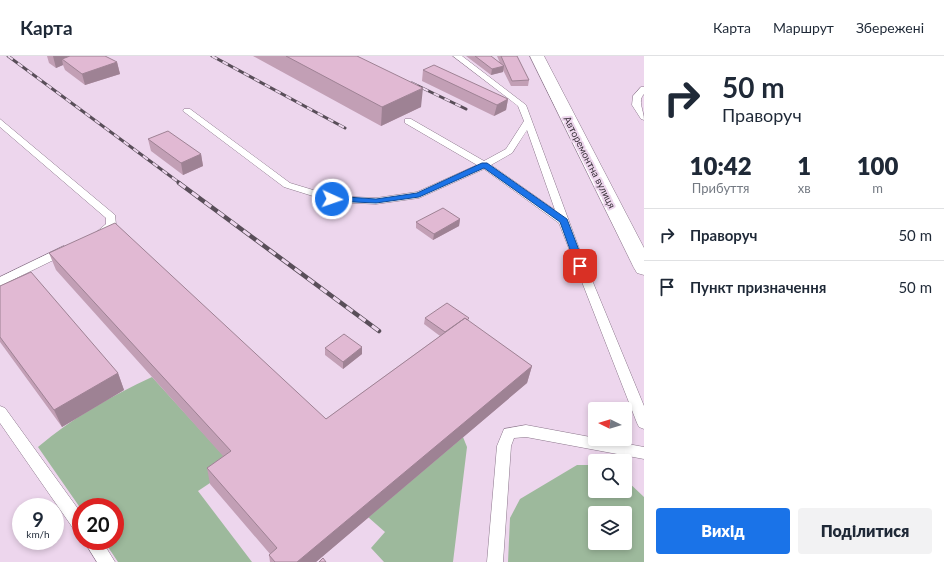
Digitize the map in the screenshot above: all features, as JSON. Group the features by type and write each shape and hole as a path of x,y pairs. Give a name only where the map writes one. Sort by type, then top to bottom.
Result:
{"street":[{"name":"Авторемонтна вулиця","path":"537,56 644,268"}],"lane":[{"path":"457,56 522,105 564,221 644,423"},
{"path":"644,89 637,96 636,104 644,117"},
{"path":"187,111 287,185 332,199 376,201 419,195 484,165 509,151 528,121"},
{"path":"408,121 484,165 564,221"},
{"path":"0,122 111,217 110,225 104,231 90,238"},
{"path":"0,282 76,244"},
{"path":"0,412 72,513"},
{"path":"495,562 504,446 509,433 526,431 644,453"},
{"path":"98,550 107,562"}],"green space":[{"path":"152,377 234,467 198,491 252,562 118,562 110,550 124,550 124,498 73,498 38,447 64,426 92,408"},
{"path":"463,437 467,447 453,562 384,562 371,548 385,532 368,517"},
{"path":"577,465 588,465 588,498 632,498 632,486 644,497 644,562 508,562 510,518 520,499"}],"building":[{"path":"70,56 105,56 117,62 82,74 62,59"},
{"path":"286,56 357,56 423,88 382,107"},
{"path":"475,56 491,56 504,66 492,69"},
{"path":"501,56 517,56 529,80 512,81"},
{"path":"434,65 508,99 497,105 423,70"},
{"path":"168,131 201,154 181,163 148,139"},
{"path":"443,208 460,219 434,234 416,222"},
{"path":"115,223 326,419 465,318 532,366 297,562 275,562 269,555 277,548 207,468 231,451 49,253"},
{"path":"31,272 118,373 54,410 0,337 0,286"},
{"path":"447,303 469,318 467,320 465,318 445,332 425,318"},
{"path":"344,334 362,347 343,362 325,348"},
{"path":"323,558 326,562 319,562"}],"railway":[{"path":"8,56 181,184"},
{"path":"212,56 345,128"},
{"path":"412,83 466,109"},
{"path":"179,183 379,331"}],"route":[{"path":"332,199 376,201 419,195 472,172 484,165 564,221 580,266"}]}
